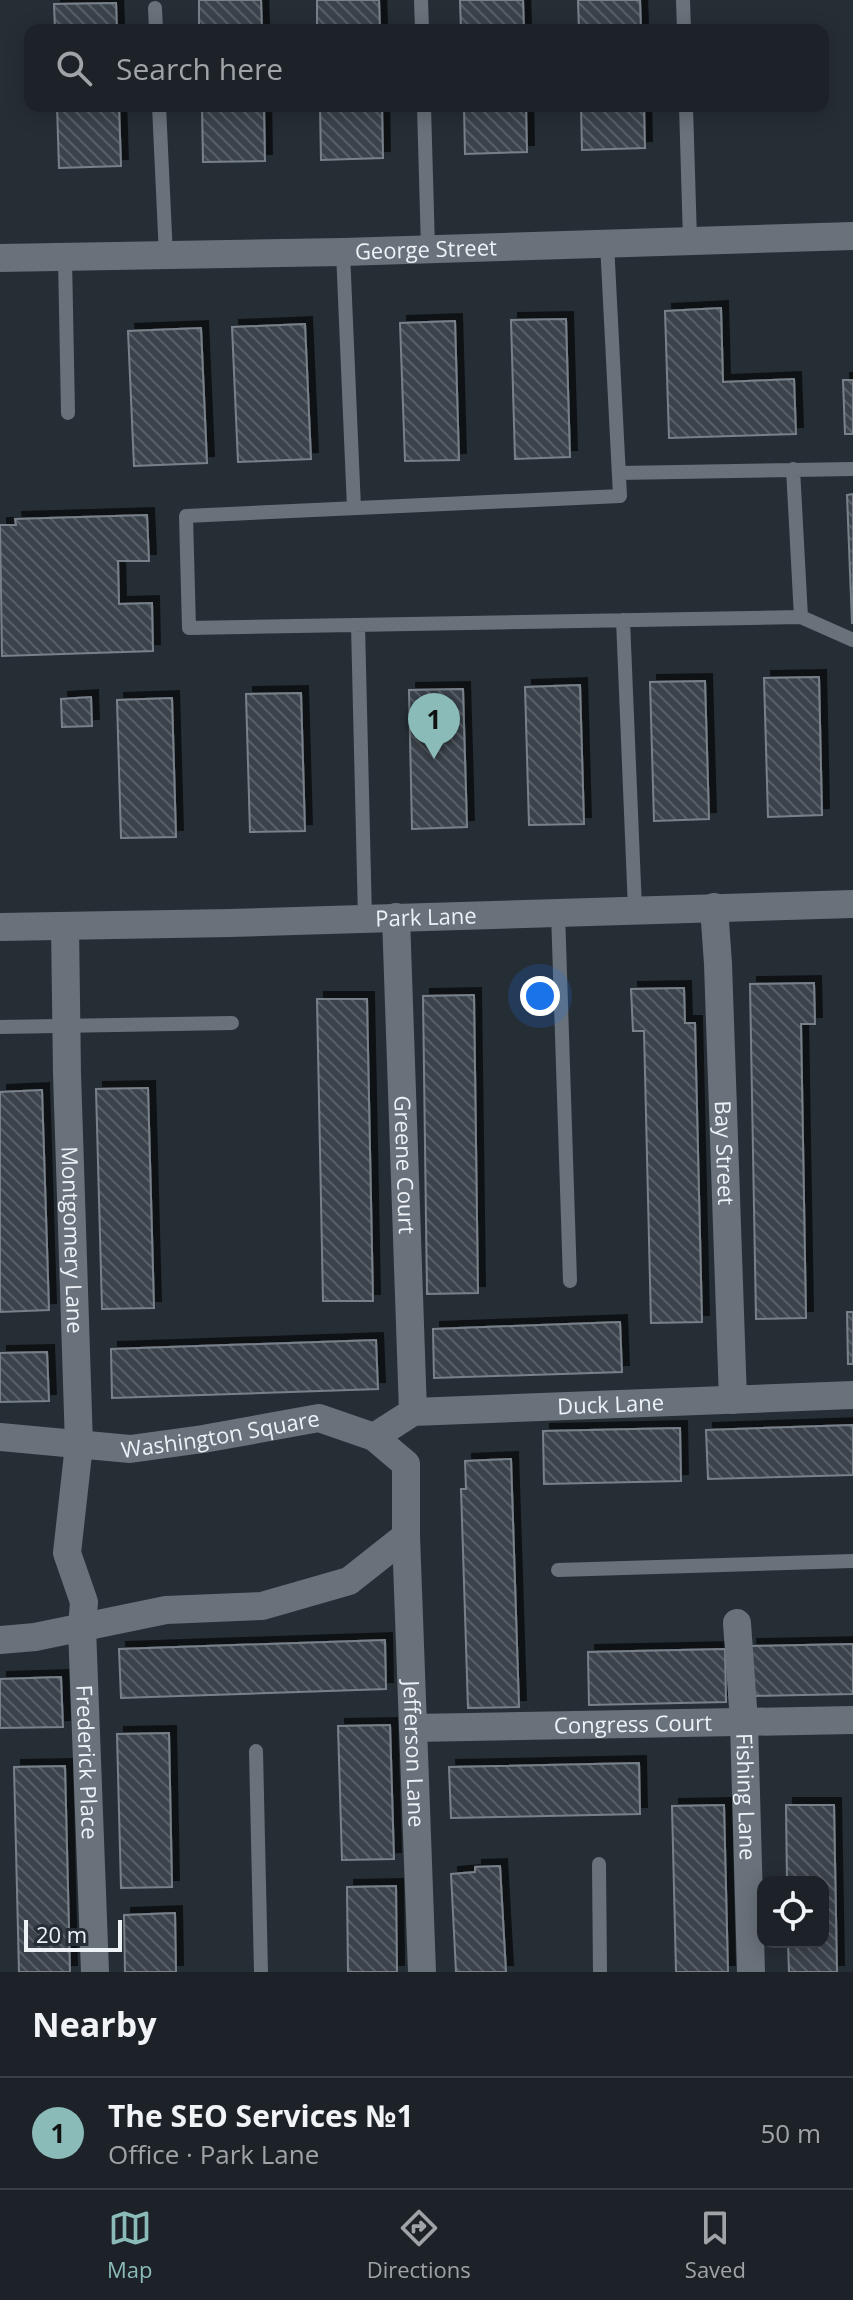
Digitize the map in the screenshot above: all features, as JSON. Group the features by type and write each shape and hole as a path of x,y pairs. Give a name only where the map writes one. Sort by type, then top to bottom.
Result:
{"street":[{"name":"George Street","path":"0,258 343,252 853,236"},
{"name":"Park Lane","path":"0,927 853,904"},
{"name":"Bay Street","path":"714,907 733,1400"},
{"name":"Greene Court","path":"396,917 413,1412"},
{"name":"Montgomery Lane","path":"65,926 79,1445 67,1553"},
{"name":"Duck Lane","path":"413,1412 853,1395"},
{"path":"374,1437 413,1412"},
{"name":"Washington Square","path":"0,1437 130,1449 319,1418 374,1437 406,1464 406,1536"},
{"path":"0,1640 35,1637 166,1610 262,1606 349,1581 406,1536"},
{"name":"Jefferson Lane","path":"406,1536 422,1972"},
{"name":"Frederick Place","path":"67,1553 84,1602 82,1628 95,1972"},
{"name":"Fishing Lane","path":"737,1623 744,1722 751,1972"},
{"name":"Congress Court","path":"413,1728 853,1720"}],"lane":[{"path":"421,0 422,24"},
{"path":"683,0 684,24"},
{"path":"155,8 156,24"},
{"path":"159,112 166,256"},
{"path":"424,112 428,249"},
{"path":"686,112 690,240"},
{"path":"607,243 620,496 186,516 189,628 801,617 853,640"},
{"path":"343,252 354,508"},
{"path":"65,258 68,413"},
{"path":"793,469 801,617"},
{"path":"619,473 853,469"},
{"path":"623,620 635,909"},
{"path":"358,625 365,918"},
{"path":"558,912 570,1281"},
{"path":"0,1027 232,1023"},
{"path":"558,1570 853,1561"},
{"path":"256,1751 261,1972"},
{"path":"599,1864 600,1972"}],"building":[{"path":"199,0 261,0 262,24 199,24"},
{"path":"317,0 379,0 380,24 317,24"},
{"path":"460,0 523,0 524,24 461,24"},
{"path":"578,0 640,0 641,24 579,24"},
{"path":"116,3 117,24 55,24 54,4"},
{"path":"57,112 119,112 121,166 59,168"},
{"path":"202,112 264,112 265,161 203,162"},
{"path":"320,112 382,112 383,158 321,160"},
{"path":"464,112 526,112 527,152 465,154"},
{"path":"581,112 644,112 645,148 582,150"},
{"path":"721,308 723,382 794,379 796,434 669,438 665,311"},
{"path":"566,319 570,457 515,459 511,320"},
{"path":"455,321 459,460 405,461 400,323"},
{"path":"305,324 311,459 238,462 232,327"},
{"path":"201,328 207,463 134,466 128,331"},
{"path":"843,380 853,380 853,434 845,434"},
{"path":"853,494 853,623 852,623 847,495"},
{"path":"147,515 149,561 118,561 119,604 152,603 153,651 2,656 0,525 16,525 15,519"},
{"path":"819,677 822,815 768,817 764,678"},
{"path":"705,681 709,819 654,821 650,682"},
{"path":"580,685 584,824 529,825 525,687"},
{"path":"463,689 467,827 412,829 409,690"},
{"path":"301,693 305,831 250,832 246,694"},
{"path":"91,697 92,726 62,727 61,699"},
{"path":"172,698 176,837 121,838 117,700"},
{"path":"814,983 815,1024 801,1024 806,1318 756,1319 750,984"},
{"path":"684,988 685,1023 695,1023 702,1322 651,1323 644,1031 633,1031 631,989"},
{"path":"474,995 478,1293 427,1294 423,996"},
{"path":"317,999 367,999 373,1301 323,1301"},
{"path":"148,1088 154,1308 102,1309 96,1089"},
{"path":"42,1090 49,1310 0,1312 0,1092"},
{"path":"847,1312 853,1312 853,1364 848,1364"},
{"path":"620,1322 622,1372 434,1378 433,1329"},
{"path":"376,1340 378,1389 112,1398 111,1349"},
{"path":"47,1352 49,1401 0,1402 0,1353"},
{"path":"853,1425 853,1475 708,1479 706,1430"},
{"path":"680,1428 681,1481 544,1484 543,1431"},
{"path":"511,1459 519,1707 468,1708 461,1489 466,1489 465,1461"},
{"path":"385,1640 386,1689 121,1698 119,1649"},
{"path":"853,1644 853,1694 752,1696 750,1646"},
{"path":"725,1649 726,1702 589,1705 588,1652"},
{"path":"61,1677 63,1727 0,1728 0,1679"},
{"path":"390,1725 394,1859 342,1860 338,1726"},
{"path":"169,1733 172,1887 121,1888 117,1734"},
{"path":"639,1763 640,1814 451,1818 449,1767"},
{"path":"65,1766 70,1972 19,1972 14,1767"},
{"path":"724,1805 728,1972 676,1972 672,1806"},
{"path":"786,1805 834,1805 837,1972 789,1972 788,1948 829,1948 829,1876 787,1876"},
{"path":"500,1866 506,1972 456,1972 451,1874 475,1872 475,1867"},
{"path":"396,1886 397,1972 348,1972 347,1887"},
{"path":"175,1913 176,1972 125,1972 124,1915"}],"place":[{"name":"The SEO Services №1","path":"434,759"}]}
